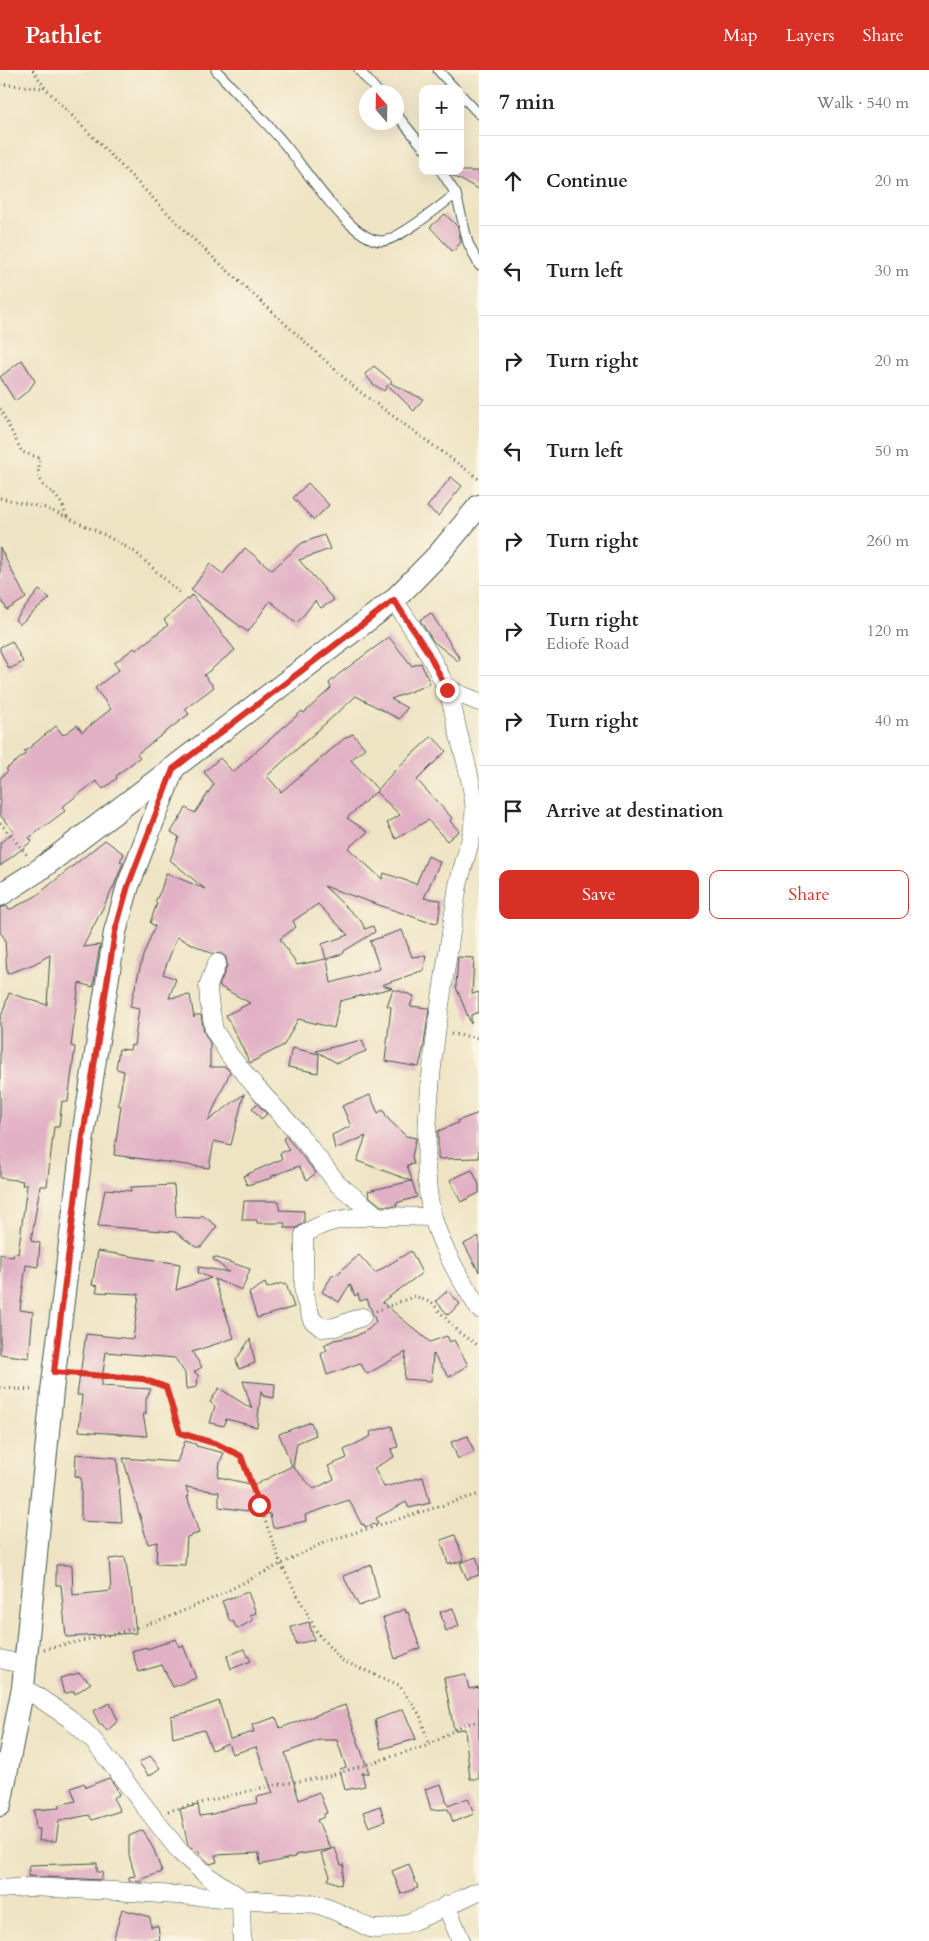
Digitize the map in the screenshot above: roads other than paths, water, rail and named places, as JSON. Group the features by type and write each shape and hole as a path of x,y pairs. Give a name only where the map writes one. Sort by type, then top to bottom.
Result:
{"street":[{"path":"0,895 39,870 394,600 438,555 478,508"},
{"path":"394,600 429,654 447,690 474,803 472,832 458,888 450,949 435,1031 430,1073 426,1155 427,1186 433,1217 454,1270 479,1309"},
{"path":"447,690 479,702"},
{"path":"0,1805 23,1687 53,1382 83,1136 115,932 128,886 173,769"},
{"path":"217,963 208,986 209,1001 214,1030 230,1056 298,1133 338,1184 377,1216"},
{"path":"362,1317 335,1327 322,1328 312,1320 304,1295 304,1235 313,1227 353,1218 377,1216 433,1217"},
{"path":"0,1660 26,1659"},
{"path":"23,1687 69,1718 93,1740 180,1852 209,1877 241,1898"},
{"path":"0,1889 49,1888 241,1898 316,1904 333,1909 370,1928 394,1927 424,1918 446,1905 479,1891"},
{"path":"241,1898 242,1941"},
{"path":"446,1905 461,1941"}],"lane":[{"path":"216,70 285,145 337,212 366,236 382,241 399,235 456,194"},
{"path":"359,70 372,85"},
{"path":"438,70 451,85"},
{"path":"464,98 479,114"},
{"path":"404,124 419,142"},
{"path":"444,175 456,194 468,243 479,265"}]}
